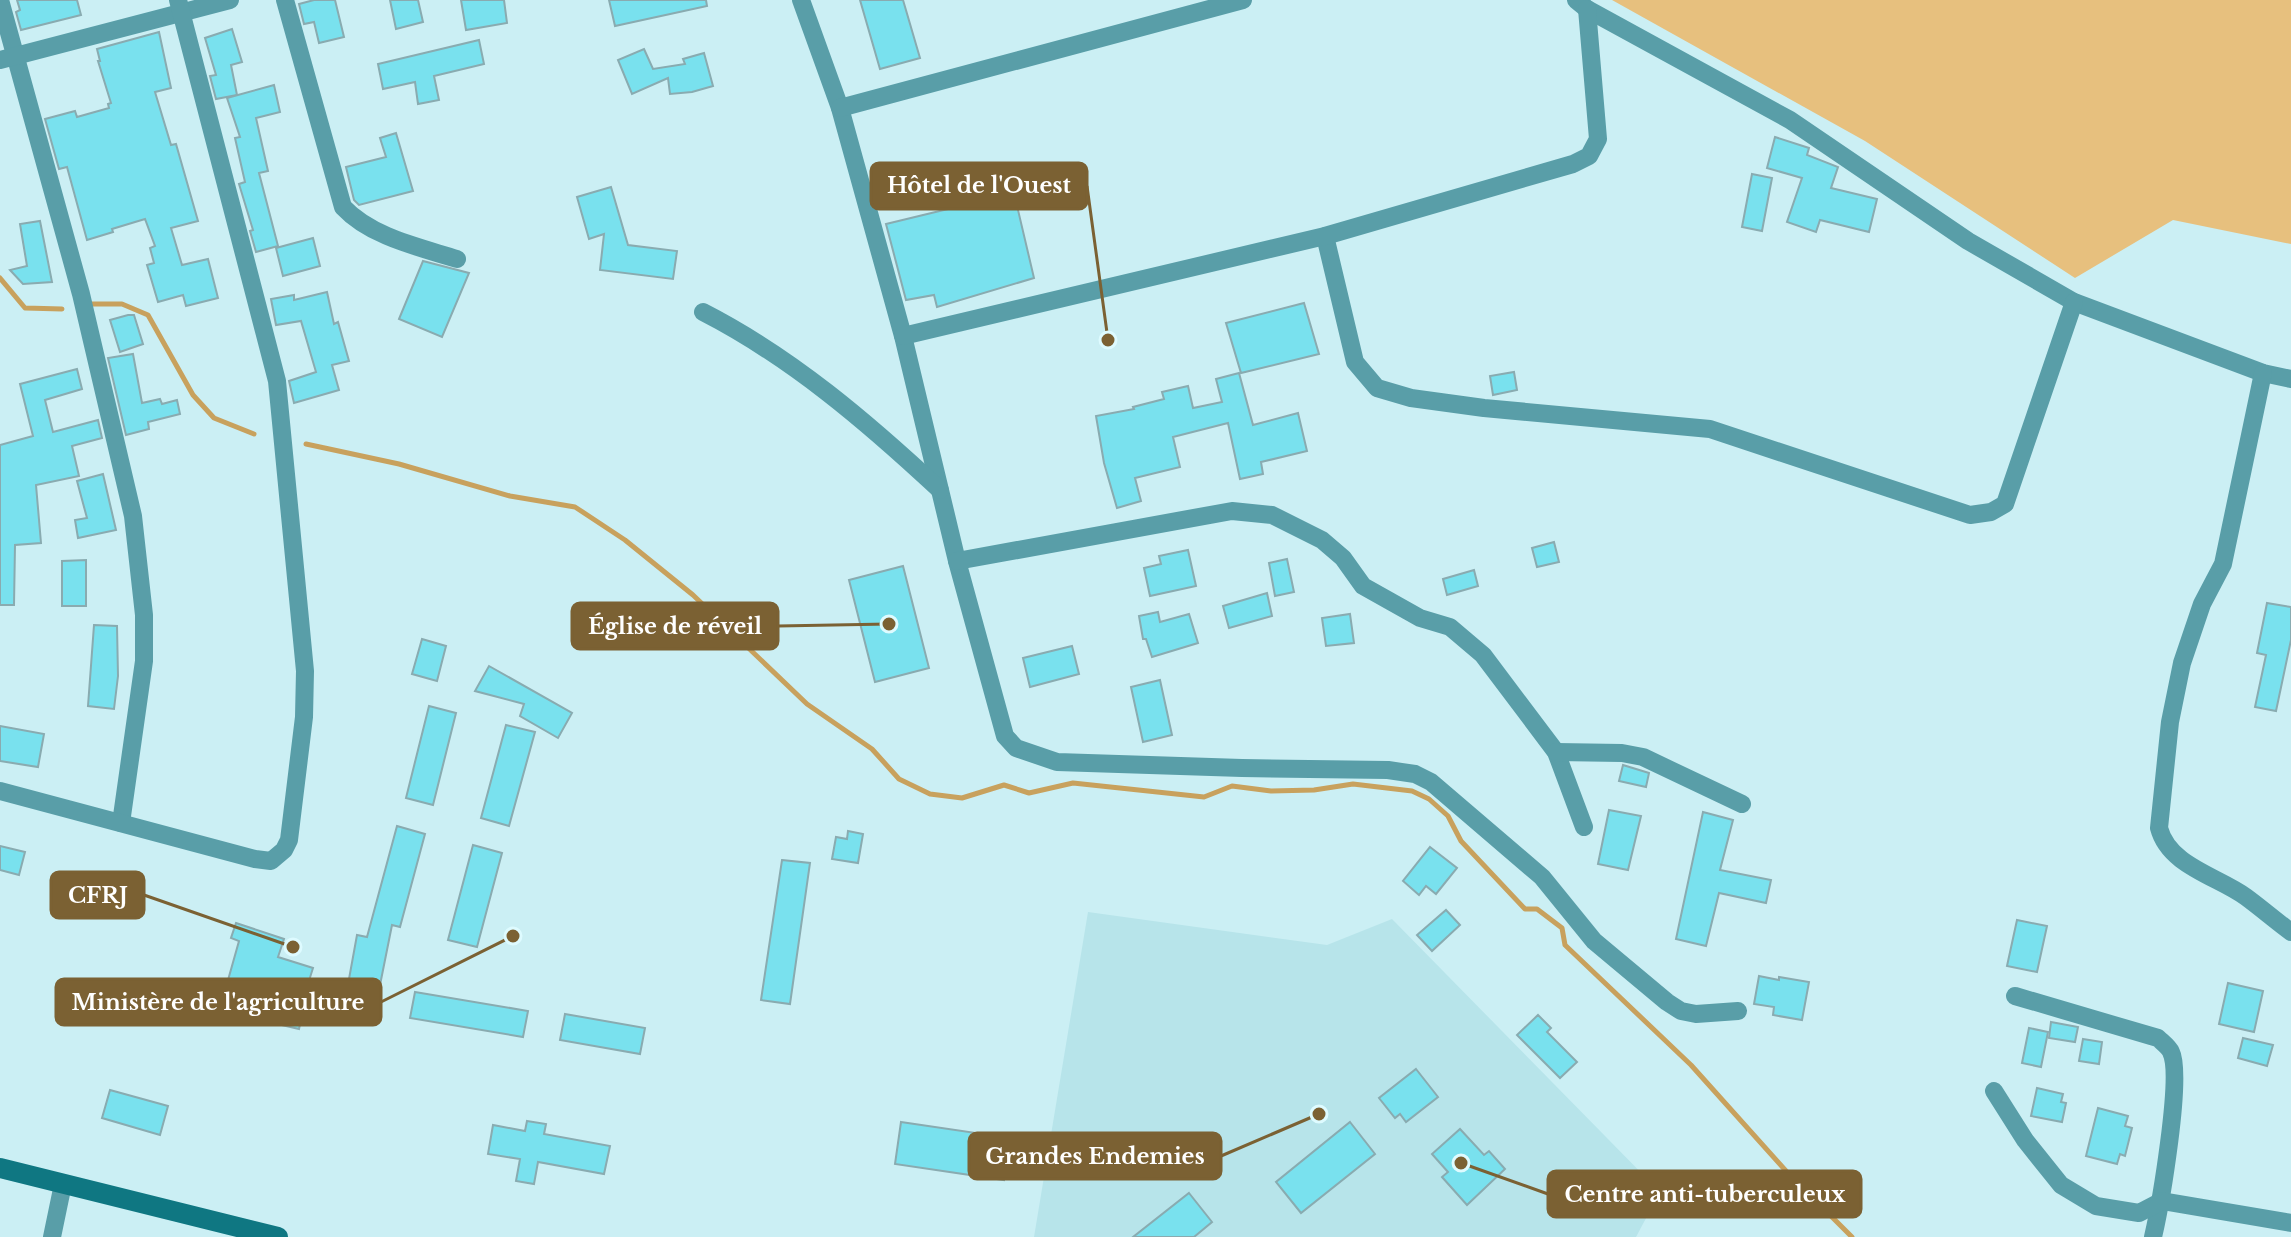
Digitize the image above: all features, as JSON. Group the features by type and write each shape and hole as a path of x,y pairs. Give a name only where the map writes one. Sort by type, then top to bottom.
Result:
{"main road":[{"path":"0,1168 278,1237"}],"street":[{"path":"0,0 7,58 81,294 133,516 144,615 144,661 121,823"},
{"path":"7,58 179,6 230,0"},
{"path":"285,0 343,207 354,220 405,243 457,259"},
{"path":"801,0 840,108 903,336 957,561 1005,736 1016,748 1057,762 1388,770 1415,774 1440,790 1542,877 1594,941 1667,1002 1681,1011 1696,1014 1738,1011"},
{"path":"840,108 1243,0"},
{"path":"903,336 1325,236 1573,164 1589,156 1598,139 1582,4"},
{"path":"1582,4 1790,120 1968,241 2074,302 2263,373 2291,379"},
{"path":"0,791 271,861 284,850 289,840 304,717 305,671 277,381 179,6"},
{"path":"1325,236 1355,362 1377,388 1411,398 1484,408 1710,429 1970,515 1991,512 2005,504 2074,302"},
{"path":"703,312 739,330 787,363 892,446 940,490"},
{"path":"2263,373 2223,564 2202,604 2182,663 2170,722 2159,828 2163,843 2178,858 2244,895 2291,932"},
{"path":"957,561 1232,511 1272,515 1322,540 1343,558 1363,586 1381,598 1420,618 1450,627 1483,655 1556,752 1584,827"},
{"path":"1556,752 1622,753 1643,757 1742,804"},
{"path":"2015,996 2158,1038 2171,1052 2176,1074 2162,1201 2153,1237"},
{"path":"1994,1091 2025,1140 2061,1185 2096,1206 2139,1213 2162,1201 2291,1223"},
{"path":"52,1237 63,1184"}],"shaded area":[{"path":"1612,0 2291,0 2291,244 2173,220 2075,278 1865,141"},
{"path":"1088,912 1327,945 1392,919 1660,1192 1636,1237 1034,1237"}],"building":[{"path":"17,0 77,0 81,15 21,30 16,12 20,10"},
{"path":"335,0 344,37 319,43 314,22 304,24 299,4"},
{"path":"390,0 418,0 423,22 396,29"},
{"path":"461,0 504,0 507,23 466,30"},
{"path":"609,0 706,0 707,6 615,26"},
{"path":"860,0 903,0 920,58 880,69"},
{"path":"232,29 242,62 231,65 237,95 216,99 210,76 216,75 205,38"},
{"path":"159,32 171,88 155,92 171,145 176,144 198,221 171,228 182,265 208,259 218,298 186,306 183,295 158,302 147,265 154,263 150,248 155,246 145,219 87,240 67,167 59,169 45,119 75,111 77,117 109,108 108,104 111,103 97,49"},
{"path":"479,40 484,64 434,76 439,100 418,104 415,82 383,89 378,64"},
{"path":"644,49 653,69 685,64 683,59 704,53 713,86 670,94 668,78 632,94 618,60"},
{"path":"274,85 280,112 256,118 268,171 259,173 278,246 256,252 250,231 253,230 239,184 245,182 235,138 240,137 227,98"},
{"path":"396,133 413,191 359,205 354,200 346,167 386,157 380,138"},
{"path":"1775,137 1809,148 1807,155 1838,167 1831,188 1877,199 1869,232 1820,220 1816,232 1787,222 1802,178 1767,168"},
{"path":"1752,174 1772,178 1762,231 1742,227"},
{"path":"611,187 628,245 677,251 673,279 600,270 604,234 589,239 577,197"},
{"path":"1014,193 1034,278 937,307 934,295 906,300 886,224"},
{"path":"40,221 52,282 23,284 10,270 27,266 20,224"},
{"path":"313,238 320,266 283,276 276,248"},
{"path":"423,261 469,273 442,337 399,319"},
{"path":"327,292 334,324 338,322 349,361 332,365 339,390 294,403 289,381 316,372 301,321 276,325 271,299 294,295 294,300"},
{"path":"1304,303 1319,354 1241,373 1226,323"},
{"path":"134,315 143,344 120,352 110,320"},
{"path":"133,354 142,403 160,399 162,404 177,400 180,414 148,422 149,429 126,435 108,358"},
{"path":"77,369 82,389 45,400 53,432 98,420 102,438 72,446 79,476 36,485 41,543 15,545 14,605 0,605 0,445 33,436 20,384"},
{"path":"1514,372 1517,390 1493,395 1490,376"},
{"path":"1239,373 1253,425 1298,413 1307,451 1261,462 1263,474 1240,479 1228,423 1173,437 1180,467 1135,478 1141,501 1117,508 1104,463 1096,416 1134,409 1164,399 1162,392 1188,386 1193,408 1222,402 1216,379"},
{"path":"103,474 116,530 78,538 75,520 87,518 77,481"},
{"path":"1554,542 1559,562 1537,567 1532,548"},
{"path":"1188,550 1196,586 1150,596 1144,568 1161,564 1159,556"},
{"path":"1287,559 1294,592 1275,596 1269,563"},
{"path":"86,560 86,606 62,606 62,561"},
{"path":"903,566 929,668 875,682 849,580"},
{"path":"1474,570 1478,586 1447,595 1443,579"},
{"path":"1267,593 1272,616 1229,628 1223,606"},
{"path":"2267,603 2291,607 2291,640 2276,711 2255,707 2266,655 2257,653"},
{"path":"1158,612 1160,622 1189,614 1198,643 1152,657 1146,639 1143,639 1139,616"},
{"path":"1350,614 1354,643 1326,646 1322,618"},
{"path":"94,625 117,626 118,676 114,709 88,706"},
{"path":"422,639 446,646 437,681 412,674"},
{"path":"1072,646 1079,674 1030,687 1023,658"},
{"path":"489,666 572,713 558,738 520,716 524,704 475,691"},
{"path":"1160,680 1172,735 1143,742 1131,687"},
{"path":"429,706 456,713 433,805 406,798"},
{"path":"506,725 535,732 509,826 481,818"},
{"path":"0,726 44,734 38,767 0,761"},
{"path":"1623,765 1649,773 1646,787 1619,781"},
{"path":"1609,810 1641,816 1628,870 1598,864"},
{"path":"1703,812 1733,820 1720,870 1771,880 1766,903 1719,893 1706,946 1676,939"},
{"path":"397,826 425,834 400,927 392,925 380,985 349,979 357,935 367,937"},
{"path":"848,831 863,834 858,863 832,859 836,837 847,839"},
{"path":"473,845 502,853 477,947 448,940"},
{"path":"0,846 25,852 19,875 0,870"},
{"path":"1430,847 1457,868 1436,894 1426,886 1419,895 1403,881"},
{"path":"782,860 810,863 790,1004 761,1000"},
{"path":"1446,910 1460,925 1432,951 1417,935"},
{"path":"2017,920 2047,926 2037,972 2007,966"},
{"path":"236,923 284,939 278,957 313,968 301,1006 304,1007 299,1029 256,1019 257,1015 221,1005 239,941 231,938"},
{"path":"1759,976 1809,982 1802,1020 1773,1015 1774,1007 1754,1004"},
{"path":"2228,983 2263,991 2254,1032 2219,1024"},
{"path":"415,992 528,1011 523,1037 410,1018"},
{"path":"565,1014 645,1028 640,1054 560,1040"},
{"path":"1538,1015 1551,1028 1547,1032 1577,1062 1560,1078 1517,1035"},
{"path":"2051,1022 2078,1027 2075,1042 2049,1038"},
{"path":"2029,1028 2048,1032 2041,1067 2022,1063"},
{"path":"2243,1038 2273,1045 2267,1066 2238,1058"},
{"path":"2083,1039 2102,1042 2099,1064 2079,1061"},
{"path":"1416,1069 1438,1097 1406,1122 1400,1114 1395,1118 1379,1098"},
{"path":"2037,1088 2063,1094 2061,1102 2066,1103 2062,1122 2031,1116"},
{"path":"110,1090 168,1106 160,1135 102,1118"},
{"path":"2098,1108 2128,1116 2125,1126 2132,1128 2125,1156 2120,1154 2117,1164 2086,1156"},
{"path":"527,1121 546,1124 544,1134 610,1146 604,1174 538,1162 534,1184 516,1181 520,1159 488,1154 493,1125 525,1131"},
{"path":"901,1122 1010,1138 1004,1180 895,1164"},
{"path":"1350,1122 1375,1154 1301,1213 1276,1182"},
{"path":"1460,1129 1484,1155 1489,1151 1505,1169 1467,1205 1442,1177 1448,1172 1432,1154"},
{"path":"1189,1193 1212,1222 1194,1237 1133,1237"}],"waterway":[{"path":"0,278 25,308 62,309"},
{"path":"90,304 122,304 148,315 193,395 214,418 254,434"},
{"path":"306,444 399,464 510,496 575,507 625,540 693,595 807,704 872,749 899,779 930,794 962,798 1004,785 1029,793 1073,783 1204,797 1232,786 1271,791 1314,790 1353,784 1412,791 1429,799 1448,816 1461,841 1525,909 1537,909 1562,928 1565,945 1691,1065 1786,1171 1852,1237"}],"place":[{"name":"Hôtel de l'Ouest","path":"1108,340"},
{"name":"Église de réveil","path":"889,624"},
{"name":"Ministère de l'agriculture","path":"513,936"},
{"name":"CFRJ","path":"293,947"},
{"name":"Grandes Endemies","path":"1319,1114"},
{"name":"Centre anti-tuberculeux","path":"1461,1163"}]}
